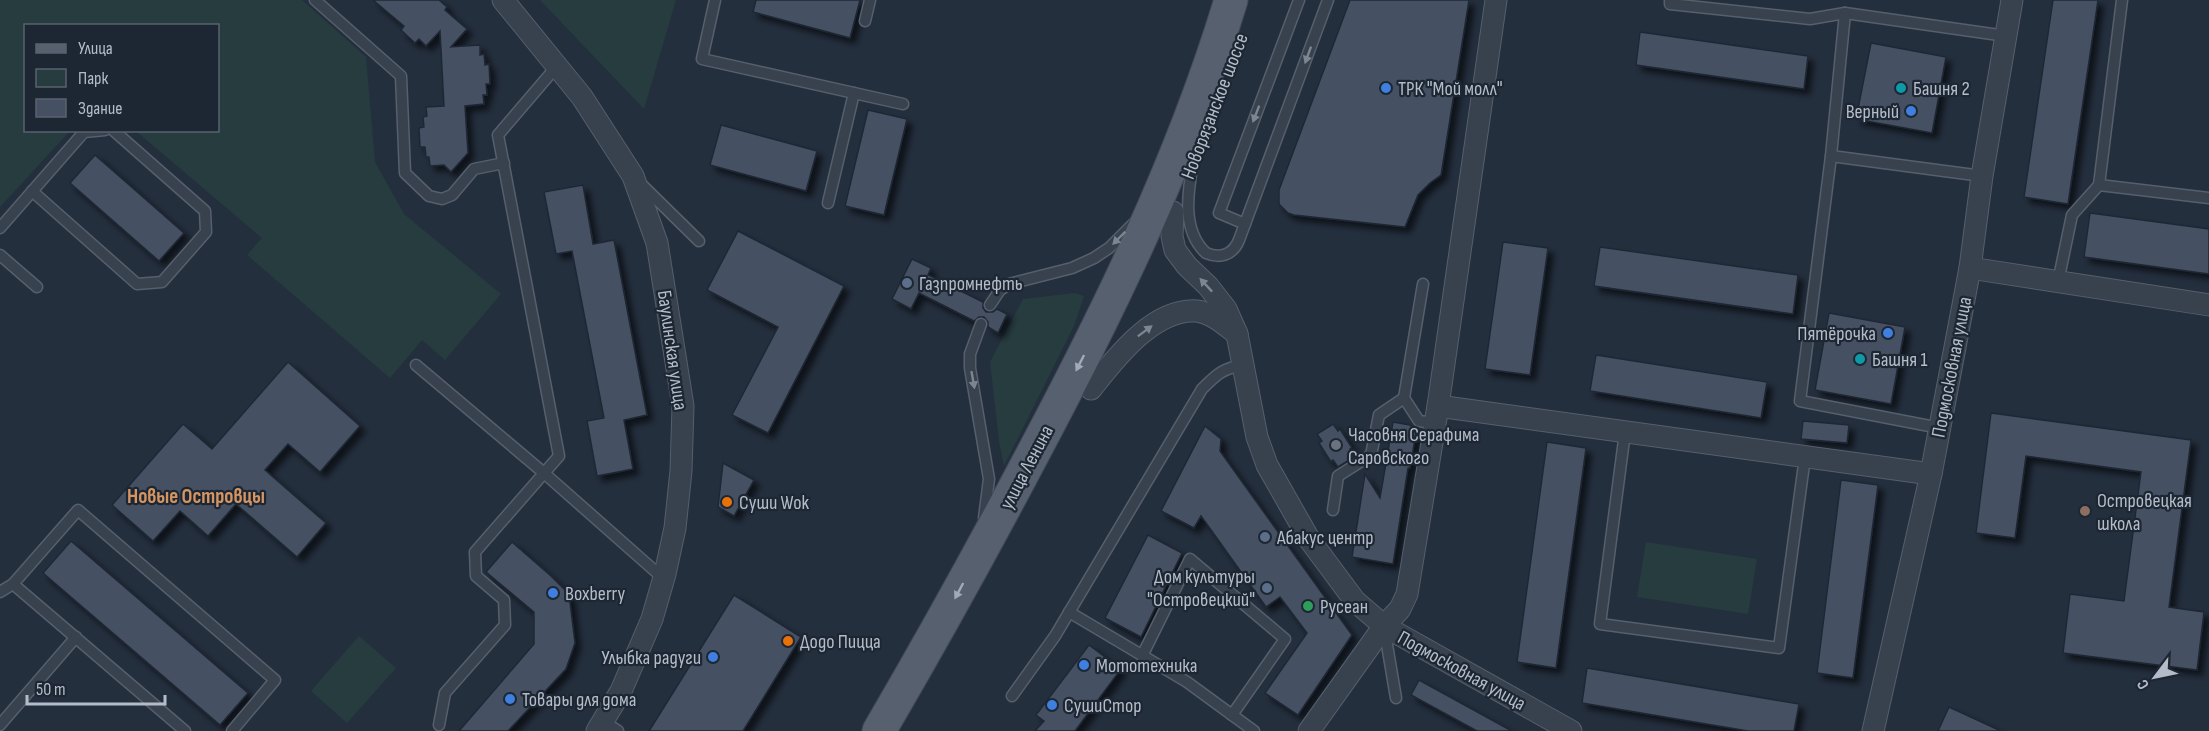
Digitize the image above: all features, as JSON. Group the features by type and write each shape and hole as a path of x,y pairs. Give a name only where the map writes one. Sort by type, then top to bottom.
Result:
{"main road":[{"name":"Новорязанское шоссе","path":"1166,204 1231,0"},
{"name":"Новорязанское шоссе","path":"1166,204 1193,162 1235,54 1253,0"},
{"name":"улица Ленина","path":"904,731 957,644 1091,389 1166,204"},
{"name":"улица Ленина","path":"879,731 977,559 1116,293 1166,204"}],"street":[{"name":"Баулинская улица","path":"503,0 582,97 633,176 657,243 682,406 681,471 676,517 664,579 652,619 606,728"},
{"path":"1309,731 1384,626 1400,609 1407,594 1436,414 1496,0"},
{"name":"Подмосковная улица","path":"1873,731 1940,428 1970,268 1982,176 2012,0"},
{"name":"Подмосковная улица","path":"1166,204 1175,250 1186,266 1208,286 1226,309 1238,334 1257,437 1267,465 1309,539 1355,602 1384,626 1571,731"},
{"path":"1970,268 2209,305"},
{"path":"1091,389 1117,357 1140,335 1175,314 1195,311 1205,313 1220,320 1238,334"},
{"path":"1436,414 1626,432 1931,474"}],"lane":[{"path":"315,0 401,76 405,173 429,196 442,199 452,195 474,169 504,163"},
{"path":"715,0 702,59 903,104"},
{"path":"865,21 870,0"},
{"path":"1245,224 1219,213 1299,0"},
{"path":"1193,162 1188,190 1188,214 1193,235 1201,248 1212,256 1226,255 1236,247 1328,0"},
{"path":"1671,0 1670,4 1810,19 1845,14 2006,36"},
{"path":"2058,282 2072,215 2099,185 2122,0"},
{"path":"1845,14 1831,156 1800,401 1940,428"},
{"path":"440,729 445,693 505,625 504,600 476,576 475,552 559,456 498,135 557,66"},
{"path":"828,203 854,93"},
{"path":"0,228 84,132"},
{"path":"32,191 137,284 162,282 207,232 205,211 115,132"},
{"path":"1831,156 1982,176"},
{"path":"633,176 699,241"},
{"path":"2099,185 2209,198"},
{"path":"990,305 1000,290 1010,284 1072,268 1094,258 1166,204"},
{"path":"0,255 37,287"},
{"path":"1423,284 1404,399 1419,421 1436,414"},
{"path":"977,559 989,479 970,368 972,348 981,324"},
{"path":"416,365 544,473 664,579"},
{"path":"1012,696 1070,612 1202,389 1227,367 1244,365"},
{"path":"1333,510 1338,476 1371,455 1379,415 1404,399"},
{"path":"1626,432 1600,624 1779,648 1805,457"},
{"path":"0,592 13,584 78,510 275,680 239,728"},
{"path":"1142,656 1190,559 1285,639 1232,715"},
{"path":"13,584 185,731"},
{"path":"1070,612 1187,682 1254,731"},
{"path":"1384,626 1396,698"},
{"path":"0,725 76,637"}],"green space":[{"path":"0,0 302,0 366,57 375,162 404,214 501,294 445,360 422,340 390,378 247,255 262,238 137,132 219,132 219,24 24,24 24,132 69,132 0,207"},
{"path":"540,0 676,0 644,109"},
{"path":"1075,293 1084,296 1074,326 1004,466 990,362 1023,299"},
{"path":"1646,542 1757,559 1748,614 1637,597"},
{"path":"359,636 396,668 347,723 311,691"}],"building":[{"path":"373,0 439,0 447,7 445,10 467,29 451,47 480,45 480,55 484,54 485,65 489,64 490,84 486,84 487,95 483,95 484,104 465,106 468,153 451,172 444,165 430,166 425,147 420,147 419,128 424,127 423,117 427,116 426,107 444,106 440,31 426,46 419,39 415,43 401,30 404,26"},
{"path":"756,0 860,0 850,38 753,12"},
{"name":"ТРК \"Мой молл\"","path":"1350,0 1469,0 1441,175 1418,195 1405,227 1294,215 1288,213 1279,204 1279,190"},
{"path":"2053,0 2098,0 2068,204 2024,197"},
{"path":"1640,32 1808,56 1804,89 1636,65"},
{"name":"Башня 2","path":"1871,43 1946,57 1932,133 1856,119"},
{"path":"868,110 907,119 884,215 845,206"},
{"path":"721,125 817,151 806,191 710,165"},
{"path":"95,155 184,233 159,261 70,183"},
{"path":"583,185 593,244 614,240 647,415 624,420 633,469 597,476 587,421 604,418 572,251 556,254 544,192"},
{"path":"2090,213 2209,229 2209,274 2084,257"},
{"path":"738,231 844,286 768,433 732,415 778,327 707,290"},
{"path":"1503,242 1548,248 1530,375 1485,369"},
{"path":"1600,247 1798,275 1793,314 1594,286"},
{"path":"912,259 931,268 928,275 983,302 986,312 993,312 997,309 1007,314 998,333 988,327 988,322 984,317 979,317 974,321 919,293 911,309 892,299"},
{"name":"Башня 1","path":"1829,313 1905,327 1891,404 1815,390"},
{"path":"1596,355 1767,382 1761,418 1590,391"},
{"path":"288,362 360,426 320,472 288,444 265,470 326,523 297,557 236,504 208,536 180,511 153,541 112,505 183,424 212,449"},
{"path":"1991,413 2191,440 2169,607 2204,612 2197,670 2063,653 2070,594 2124,601 2141,472 2026,456 2015,538 1976,533"},
{"path":"1803,421 1849,425 1847,443 1801,439"},
{"path":"1393,422 1410,425 1416,433 1410,468 1408,468 1393,564 1352,557 1365,474 1380,498"},
{"name":"Часовня Серафима Саровского","path":"1333,424 1338,431 1340,429 1352,448 1350,449 1354,457 1338,467 1333,460 1331,462 1319,443 1322,441 1317,434"},
{"path":"1205,426 1221,439 1220,451 1352,635 1298,715 1265,693 1307,633 1280,597 1266,607 1201,516 1194,528 1161,511"},
{"path":"1547,442 1586,448 1556,668 1517,662"},
{"path":"723,463 754,480 734,516 718,507"},
{"path":"1841,480 1878,485 1853,678 1817,673"},
{"path":"1148,535 1182,553 1141,637 1105,618"},
{"path":"71,541 248,693 220,725 43,573"},
{"path":"512,542 569,594 575,643 566,669 508,731 459,731 534,644 534,612 486,572"},
{"path":"734,595 801,637 743,731 649,731"},
{"path":"1089,645 1121,669 1075,731 1035,731 1044,721 1036,715"},
{"path":"1587,668 1799,704 1794,731 1748,731 1582,703"},
{"path":"1419,680 1512,731 1477,731 1411,695"},
{"path":"1949,707 2001,731 1938,731"}],"place":[{"name":"ТРК \"Мой молл\"","path":"1386,88"},
{"name":"Башня 2","path":"1901,88"},
{"name":"Верный","path":"1911,111"},
{"name":"Газпромнефть","path":"907,283"},
{"name":"Пятёрочка","path":"1888,333"},
{"name":"Башня 1","path":"1860,359"},
{"name":"Часовня Серафима Саровского","path":"1336,445"},
{"name":"Суши Wok","path":"727,502"},
{"name":"Островецкая школа","path":"2085,511"},
{"name":"Абакус центр","path":"1265,537"},
{"name":"Дом культуры \"Островецкий\"","path":"1267,588"},
{"name":"Boxberry","path":"553,593"},
{"name":"Русеан","path":"1308,606"},
{"name":"Додо Пицца","path":"788,641"},
{"name":"Улыбка радуги","path":"713,657"},
{"name":"Мототехника","path":"1084,665"},
{"name":"Товары для дома","path":"510,699"},
{"name":"СушиСтор","path":"1052,705"}],"district":[{"name":"Новые Островцы","path":"196,496"}]}
